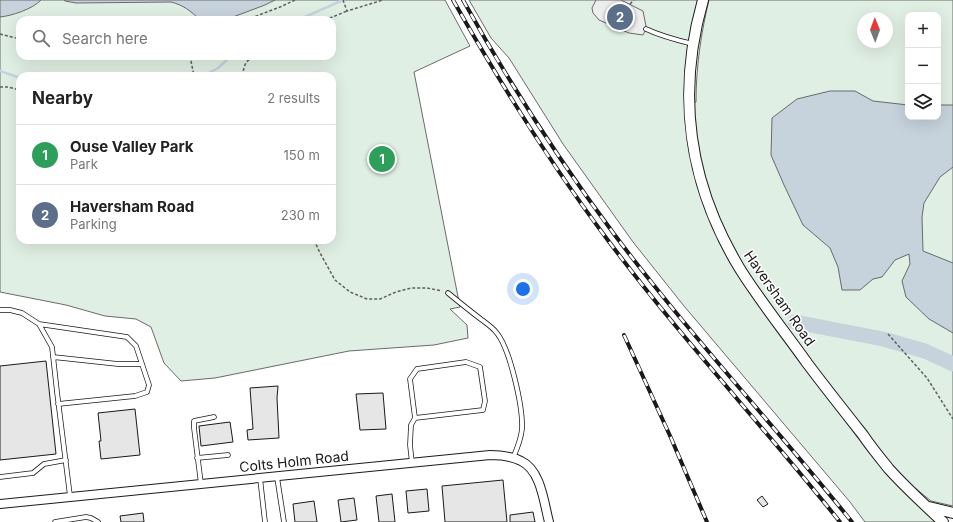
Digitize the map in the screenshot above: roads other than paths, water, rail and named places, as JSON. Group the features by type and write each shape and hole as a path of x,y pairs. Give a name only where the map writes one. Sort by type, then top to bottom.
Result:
{"street":[{"name":"Haversham Road","path":"703,0 698,16 693,44 689,83 693,147 710,210 724,240 741,269 831,395 889,469 910,492 943,522"},
{"name":"Colts Holm Road","path":"0,504 490,455 504,456 522,461 531,469 539,482 549,522"},
{"path":"926,506 953,514"}],"lane":[{"path":"646,29 676,40 693,44"},
{"path":"448,293 496,331 504,343 522,416 522,429 513,458"},
{"path":"0,310 10,310 22,313 39,324 127,337 136,346 149,384 147,392 135,396 58,404"},
{"path":"39,324 52,347 70,496"},
{"path":"53,357 118,364 142,364"},
{"path":"412,463 410,439 411,425 415,418 410,379 417,369 466,362 480,367 485,402 484,410 415,418"},
{"path":"201,484 194,421 214,417"},
{"path":"198,458 228,455"},
{"path":"0,477 33,473 44,464 66,460"},
{"path":"277,476 284,522"},
{"path":"260,478 265,522"},
{"path":"55,522 86,517 98,522"}],"waterway":[{"path":"307,16 343,0"},
{"path":"210,72 218,68 227,60"},
{"path":"0,71 16,77"},
{"path":"795,322 883,339 925,351 953,364"}],"railway":[{"path":"453,0 526,122 607,239 693,347 782,451 840,522"},
{"path":"463,0 534,119 593,206 672,308 852,522"},
{"path":"624,335 707,522"}],"place":[{"name":"Haversham Road","path":"620,17"},
{"name":"Ouse Valley Park","path":"382,159"}]}
